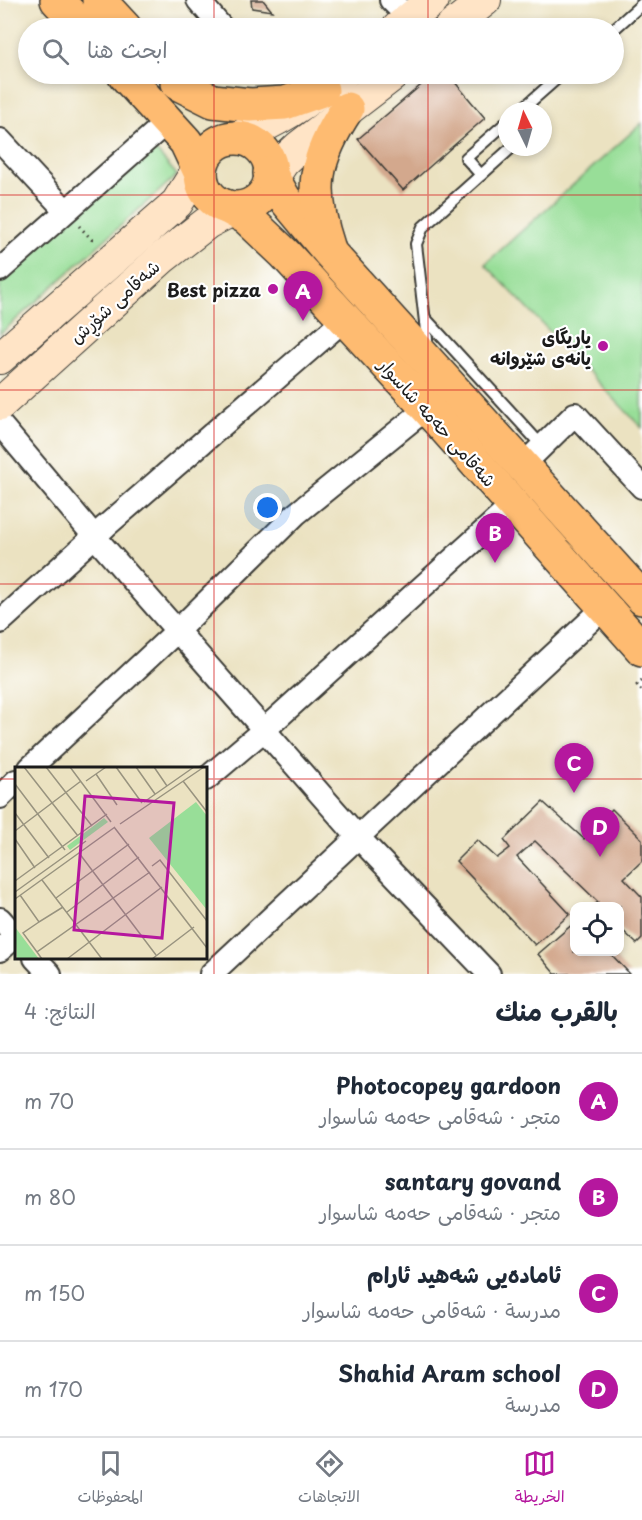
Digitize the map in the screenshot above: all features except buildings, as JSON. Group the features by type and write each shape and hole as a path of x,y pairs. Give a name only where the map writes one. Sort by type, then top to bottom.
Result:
{"main road":[{"path":"57,0 74,18"},
{"path":"99,0 116,18"},
{"path":"462,18 485,0"},
{"path":"133,84 186,142 200,168 202,184 208,194 216,202 231,208 247,206 257,201 283,162 299,147 344,89"},
{"path":"178,84 210,114 264,152 269,162 271,178"},
{"path":"183,84 213,101 249,105 285,103 361,84"},
{"path":"200,168 207,153 214,145 224,140 241,138 344,89"},
{"path":"330,253 319,220 316,186 324,148 344,89"},
{"name":"شەقامی شۆڕش","path":"0,358 177,203 200,168"},
{"name":"شەقامی حەمە شاسوار","path":"271,178 284,198 330,253 477,414 533,456 642,598"},
{"name":"شەقامی حەمە شاسوار","path":"231,208 261,229 345,319 606,606 642,649"},
{"name":"شەقامی شۆڕش","path":"0,404 162,258 207,223 231,208"},
{"path":"142,233 162,258"},
{"path":"455,440 477,414"}],"street":[{"path":"198,0 213,18"},
{"path":"0,270 168,121"},
{"path":"0,140 66,211"},
{"path":"0,622 94,536 345,319"},
{"path":"31,767 177,631 296,514 427,408"},
{"path":"533,456 575,414 642,487"},
{"path":"0,424 94,536 358,837 489,974"},
{"path":"207,778 264,730 513,506"},
{"path":"211,974 606,606"},
{"path":"0,797 15,783"},
{"path":"0,918 15,936"},
{"path":"0,950 15,938"},
{"path":"37,959 50,974"}],"lane":[{"path":"624,20 642,4"},
{"path":"530,102 551,84"},
{"path":"481,175 466,158 498,130"},
{"path":"429,360 416,244 423,227 502,156"},
{"path":"425,318 533,456"}],"path":[{"path":"66,211 96,244"},
{"path":"642,681 637,685 642,691"}],"green space":[{"name":"یاریگای یانەی شێروانە","path":"642,123 642,428 485,264"},
{"path":"151,145 177,175 0,334 0,281"}],"place":[{"name":"Best pizza","path":"273,289"},
{"name":"Photocopey gardoon","path":"303,321"},
{"name":"یاریگای یانەی شێروانە","path":"603,346"},
{"name":"santary govand","path":"495,563"},
{"name":"ئامادەیی شەهید ئارام","path":"574,793"},
{"name":"Shahid Aram school","path":"600,857"}]}
